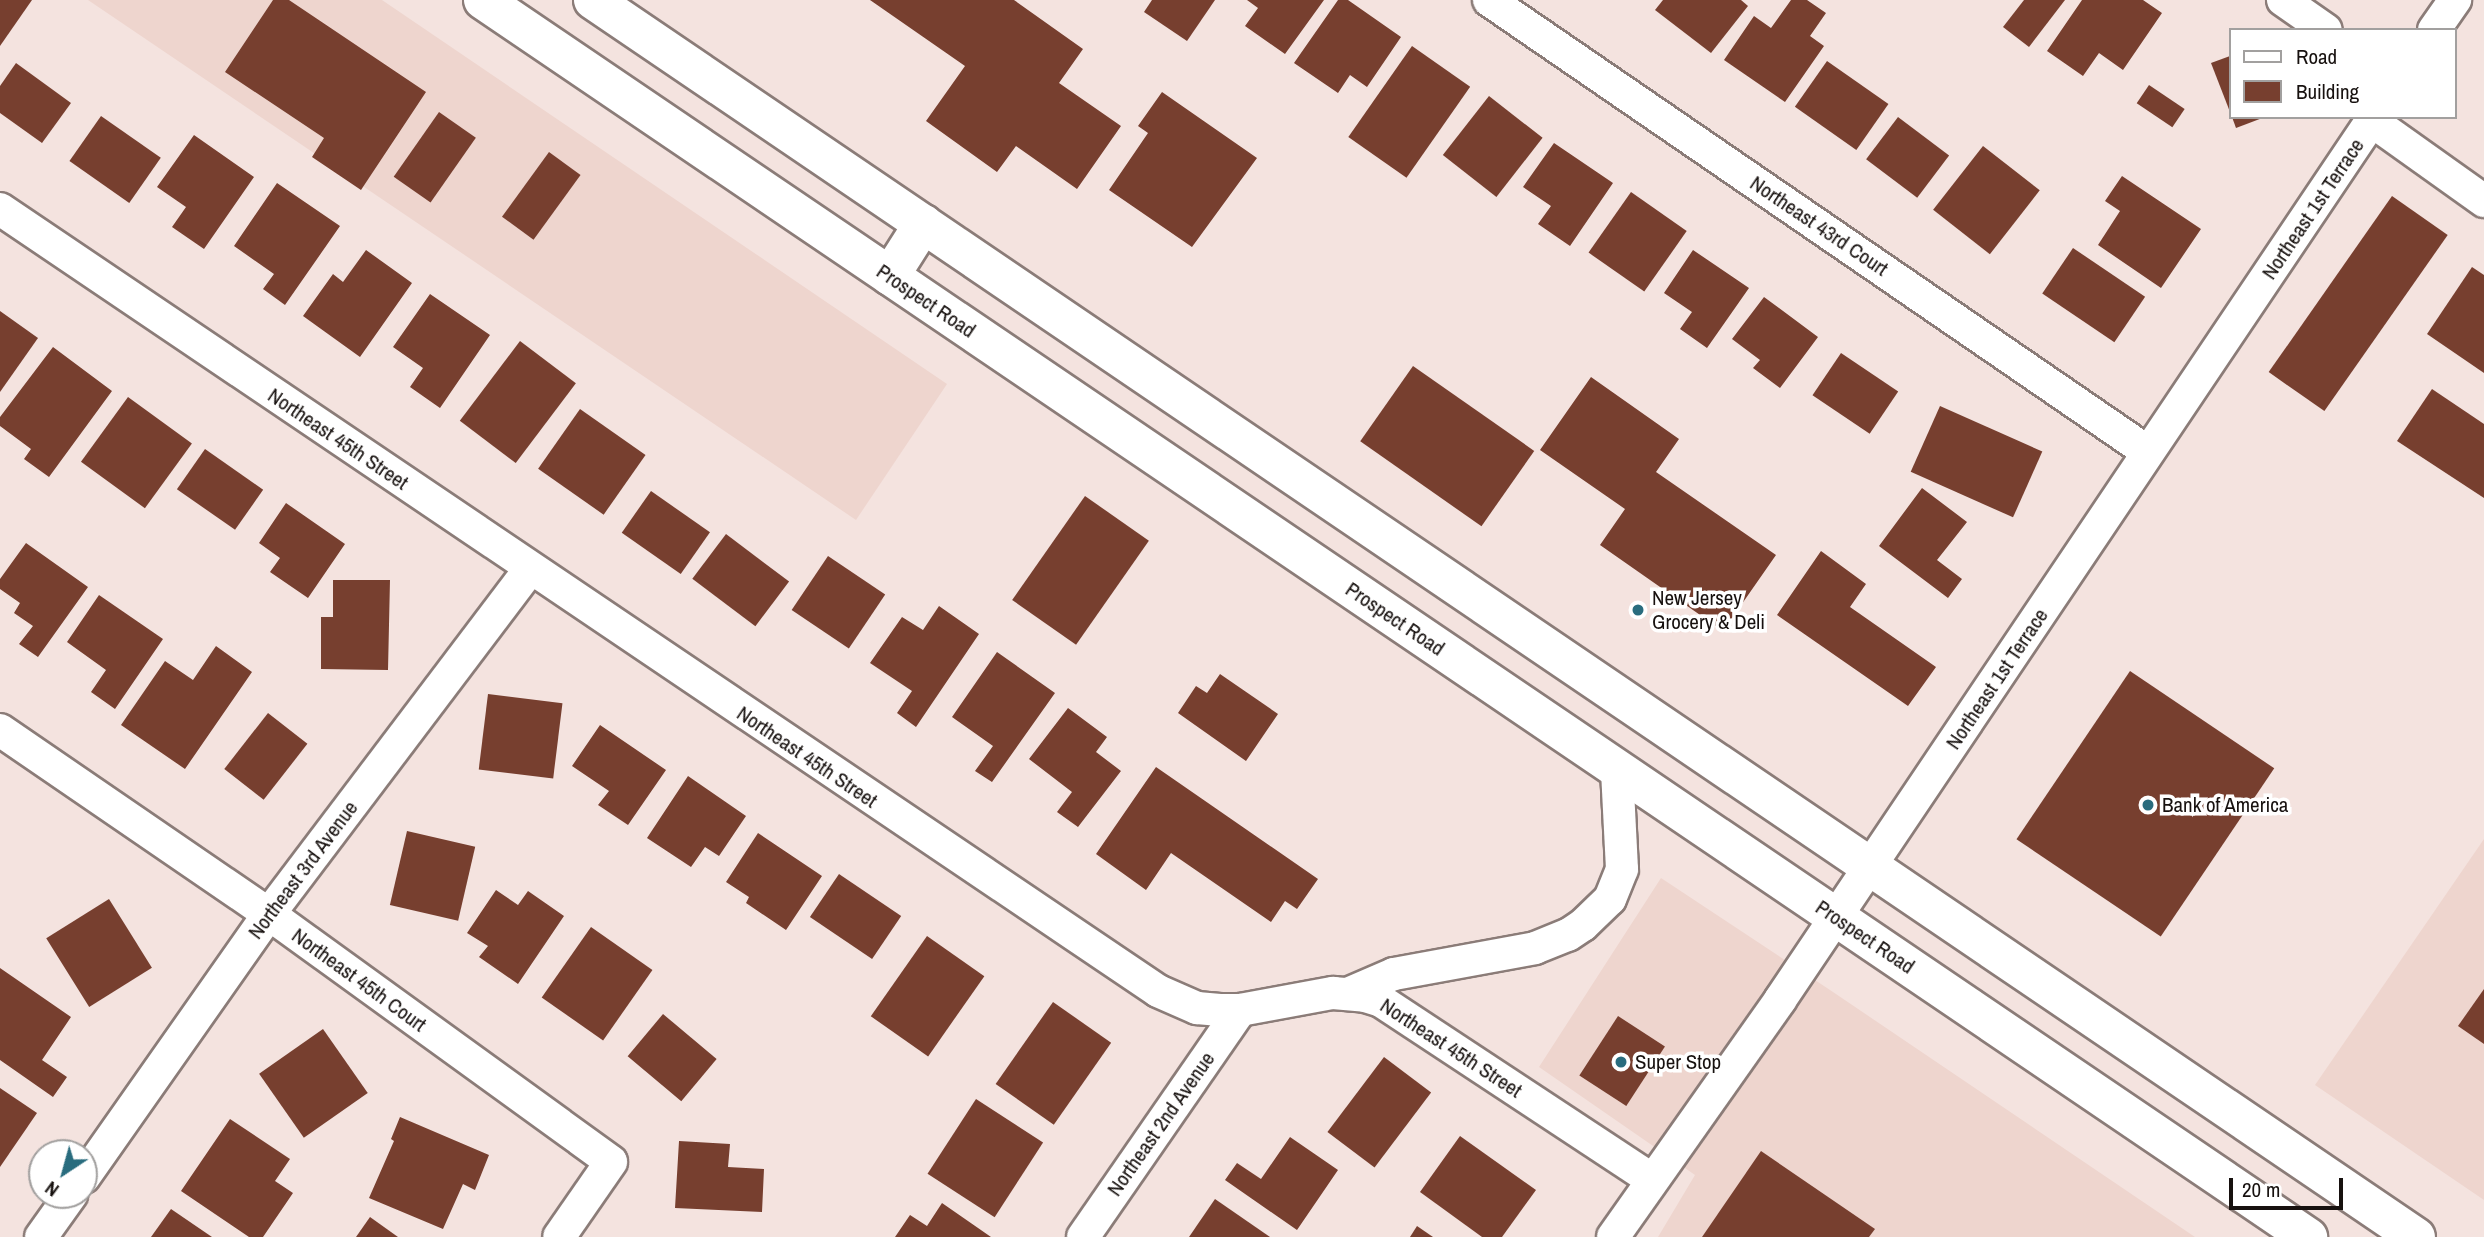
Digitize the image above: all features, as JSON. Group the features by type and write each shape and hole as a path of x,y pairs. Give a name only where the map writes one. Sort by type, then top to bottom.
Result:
{"main road":[{"name":"Prospect Road","path":"484,0 2308,1237"},
{"path":"593,0 2416,1237"},
{"path":"890,276 923,224"}],"street":[{"name":"Northeast 43rd Court","path":"1489,0 2148,452"},
{"path":"2283,0 2323,28"},
{"path":"2435,28 2455,0"},
{"name":"Northeast 1st Terrace","path":"1613,1237 1871,866 2373,119"},
{"path":"2373,119 2484,201"},
{"name":"Northeast 45th Street","path":"0,209 1135,978 1178,1002 1197,1008 1240,1010 1317,995 1350,993 1373,998 1397,1009 1652,1180"},
{"name":"Northeast 3rd Avenue","path":"98,1157 269,914 530,569"},
{"name":"Northeast 45th Court","path":"0,730 269,914 611,1163 559,1237"},
{"path":"1350,993 1394,974 1535,948 1568,935 1583,925 1610,899 1622,869 1617,769"},
{"name":"Northeast 2nd Avenue","path":"1083,1237 1240,1010"},
{"path":"41,1237 61,1209"}],"shaded area":[{"path":"88,0 382,0 947,384 856,520"},
{"path":"2484,839 2484,1200 2315,1085"},
{"path":"1661,878 2195,1237 1658,1237 1695,1175 1539,1067"}],"building":[{"path":"0,0 32,0 0,46"},
{"path":"273,0 289,0 426,92 361,190 312,157 324,138 225,72"},
{"path":"870,0 1014,0 1083,49 1059,83 1121,126 1077,189 1016,146 997,172 926,121 965,66"},
{"path":"1152,0 1215,0 1187,41 1144,12"},
{"path":"1247,0 1324,0 1285,54 1245,26 1258,8"},
{"path":"1338,0 1348,0 1401,37 1367,87 1350,75 1338,93 1294,63"},
{"path":"1663,0 1741,0 1748,6 1711,53 1655,10"},
{"path":"1791,0 1807,0 1826,13 1810,36 1824,46 1785,102 1724,60 1754,16 1771,28"},
{"path":"2024,0 2065,0 2029,47 2003,27"},
{"path":"2082,0 2143,0 2162,13 2123,70 2099,53 2083,76 2047,51"},
{"path":"1412,46 1470,87 1406,178 1348,137"},
{"path":"2228,57 2228,107 2211,63"},
{"path":"1827,61 1888,104 1856,150 1795,107"},
{"path":"16,63 71,103 42,143 0,113 0,86"},
{"path":"2149,85 2185,109 2172,127 2137,103"},
{"path":"1162,92 1257,158 1192,247 1109,190 1148,133 1138,126"},
{"path":"1489,96 1543,138 1496,197 1443,155"},
{"path":"439,112 476,138 431,203 394,177"},
{"path":"101,116 161,158 129,203 69,161"},
{"path":"1898,117 1949,156 1917,198 1866,159"},
{"path":"2233,119 2260,119 2236,128"},
{"path":"194,135 254,177 204,249 172,227 186,207 157,187"},
{"path":"1554,143 1613,183 1570,246 1538,224 1551,206 1523,187"},
{"path":"1983,146 2040,190 1990,254 1933,210"},
{"path":"549,152 581,175 534,240 502,217"},
{"path":"2122,176 2201,229 2161,288 2098,245 2120,211 2105,201"},
{"path":"277,183 340,226 285,305 263,289 274,274 234,246"},
{"path":"1631,192 1687,231 1644,292 1589,253"},
{"path":"2392,196 2448,235 2324,411 2269,372"},
{"path":"2073,248 2145,297 2114,342 2042,294"},
{"path":"366,250 412,283 360,357 303,316 333,274 343,282"},
{"path":"1693,250 1749,288 1707,348 1680,329 1692,312 1664,293"},
{"path":"2472,267 2484,275 2484,373 2427,334"},
{"path":"430,294 490,335 440,408 410,387 423,368 393,347"},
{"path":"1764,297 1818,337 1780,388 1753,368 1760,360 1732,339"},
{"path":"0,311 38,338 0,392"},
{"path":"520,341 576,383 516,463 460,421"},
{"path":"53,347 112,391 49,477 24,459 31,449 0,426 0,417"},
{"path":"1841,353 1898,392 1870,434 1812,395"},
{"path":"1413,366 1534,451 1481,526 1360,441"},
{"path":"1591,377 1679,439 1656,472 1776,555 1723,631 1600,545 1625,509 1540,450"},
{"path":"2432,389 2484,424 2484,498 2397,441"},
{"path":"128,397 192,443 145,508 81,462"},
{"path":"1940,406 2042,452 2013,517 1911,472"},
{"path":"580,409 646,455 604,515 538,469"},
{"path":"205,449 263,490 235,530 177,489"},
{"path":"1922,488 1967,522 1937,560 1962,579 1948,598 1879,546"},
{"path":"651,491 710,532 681,574 622,533"},
{"path":"1085,496 1149,541 1076,645 1012,600"},
{"path":"286,503 345,544 308,598 270,572 280,558 259,543"},
{"path":"726,534 789,582 755,626 692,579"},
{"path":"26,543 88,587 38,657 19,644 33,626 14,613 20,603 0,589 0,579"},
{"path":"1821,551 1866,584 1850,607 1936,667 1908,706 1777,615"},
{"path":"828,556 885,595 849,648 792,610"},
{"path":"333,580 390,580 388,670 321,669 321,617 333,617"},
{"path":"99,595 163,639 115,709 91,692 106,670 67,642"},
{"path":"939,606 979,634 916,727 897,713 912,691 870,663 902,617 923,630"},
{"path":"216,646 252,672 185,769 121,725 165,661 193,680"},
{"path":"997,652 1055,693 992,782 975,771 993,746 952,717"},
{"name":"Bank of America","path":"2130,671 2274,768 2161,937 2016,839"},
{"path":"1220,674 1278,714 1246,761 1178,713 1196,686 1207,693"},
{"path":"488,694 562,703 553,779 479,769"},
{"path":"1068,708 1107,737 1096,752 1121,771 1078,827 1057,812 1072,792 1029,759"},
{"path":"268,713 307,744 264,800 224,769"},
{"path":"600,725 666,770 628,825 598,805 609,791 572,766"},
{"path":"1156,767 1318,879 1297,909 1285,901 1271,922 1171,853 1146,890 1096,854"},
{"path":"688,776 746,816 719,856 705,847 691,867 647,838"},
{"path":"407,831 475,847 458,921 390,905"},
{"path":"758,833 822,876 786,930 746,903 749,897 726,882"},
{"path":"839,874 901,916 872,959 810,917"},
{"path":"496,890 518,905 528,891 564,916 518,984 479,957 488,946 467,933"},
{"path":"109,899 152,968 89,1007 46,938"},
{"path":"591,927 652,970 603,1040 542,997"},
{"path":"927,936 984,976 928,1056 871,1016"},
{"path":"0,968 71,1017 42,1060 67,1077 53,1097 0,1060"},
{"path":"2484,989 2484,1044 2458,1026"},
{"path":"1053,1002 1111,1043 1054,1125 996,1084"},
{"path":"663,1014 717,1059 681,1101 628,1056"},
{"name":"Super Stop","path":"1618,1016 1665,1046 1626,1106 1579,1076"},
{"path":"323,1029 368,1093 304,1138 259,1074"},
{"path":"1384,1057 1431,1093 1375,1168 1327,1132"},
{"path":"0,1088 37,1113 0,1167"},
{"path":"976,1099 1043,1143 995,1217 928,1174"},
{"path":"400,1117 489,1155 475,1190 463,1184 443,1229 369,1198 394,1141 391,1139"},
{"path":"230,1119 290,1159 275,1181 293,1193 263,1237 249,1237 181,1191"},
{"path":"1460,1136 1536,1190 1502,1237 1482,1237 1420,1192"},
{"path":"1290,1137 1338,1170 1297,1230 1225,1180 1237,1163 1261,1179"},
{"path":"679,1141 730,1144 728,1167 764,1169 762,1212 675,1208"},
{"path":"1761,1151 1875,1229 1869,1237 1702,1237"},
{"path":"1215,1199 1270,1237 1189,1237"},
{"path":"942,1203 991,1237 895,1237 910,1215 927,1226"},
{"path":"171,1209 212,1237 151,1237"},
{"path":"370,1217 398,1237 356,1237"},
{"path":"1417,1226 1433,1237 1410,1237"}],"place":[{"name":"New Jersey Grocery & Deli","path":"1638,610"},
{"name":"Bank of America","path":"2148,805"},
{"name":"Super Stop","path":"1621,1062"}]}
